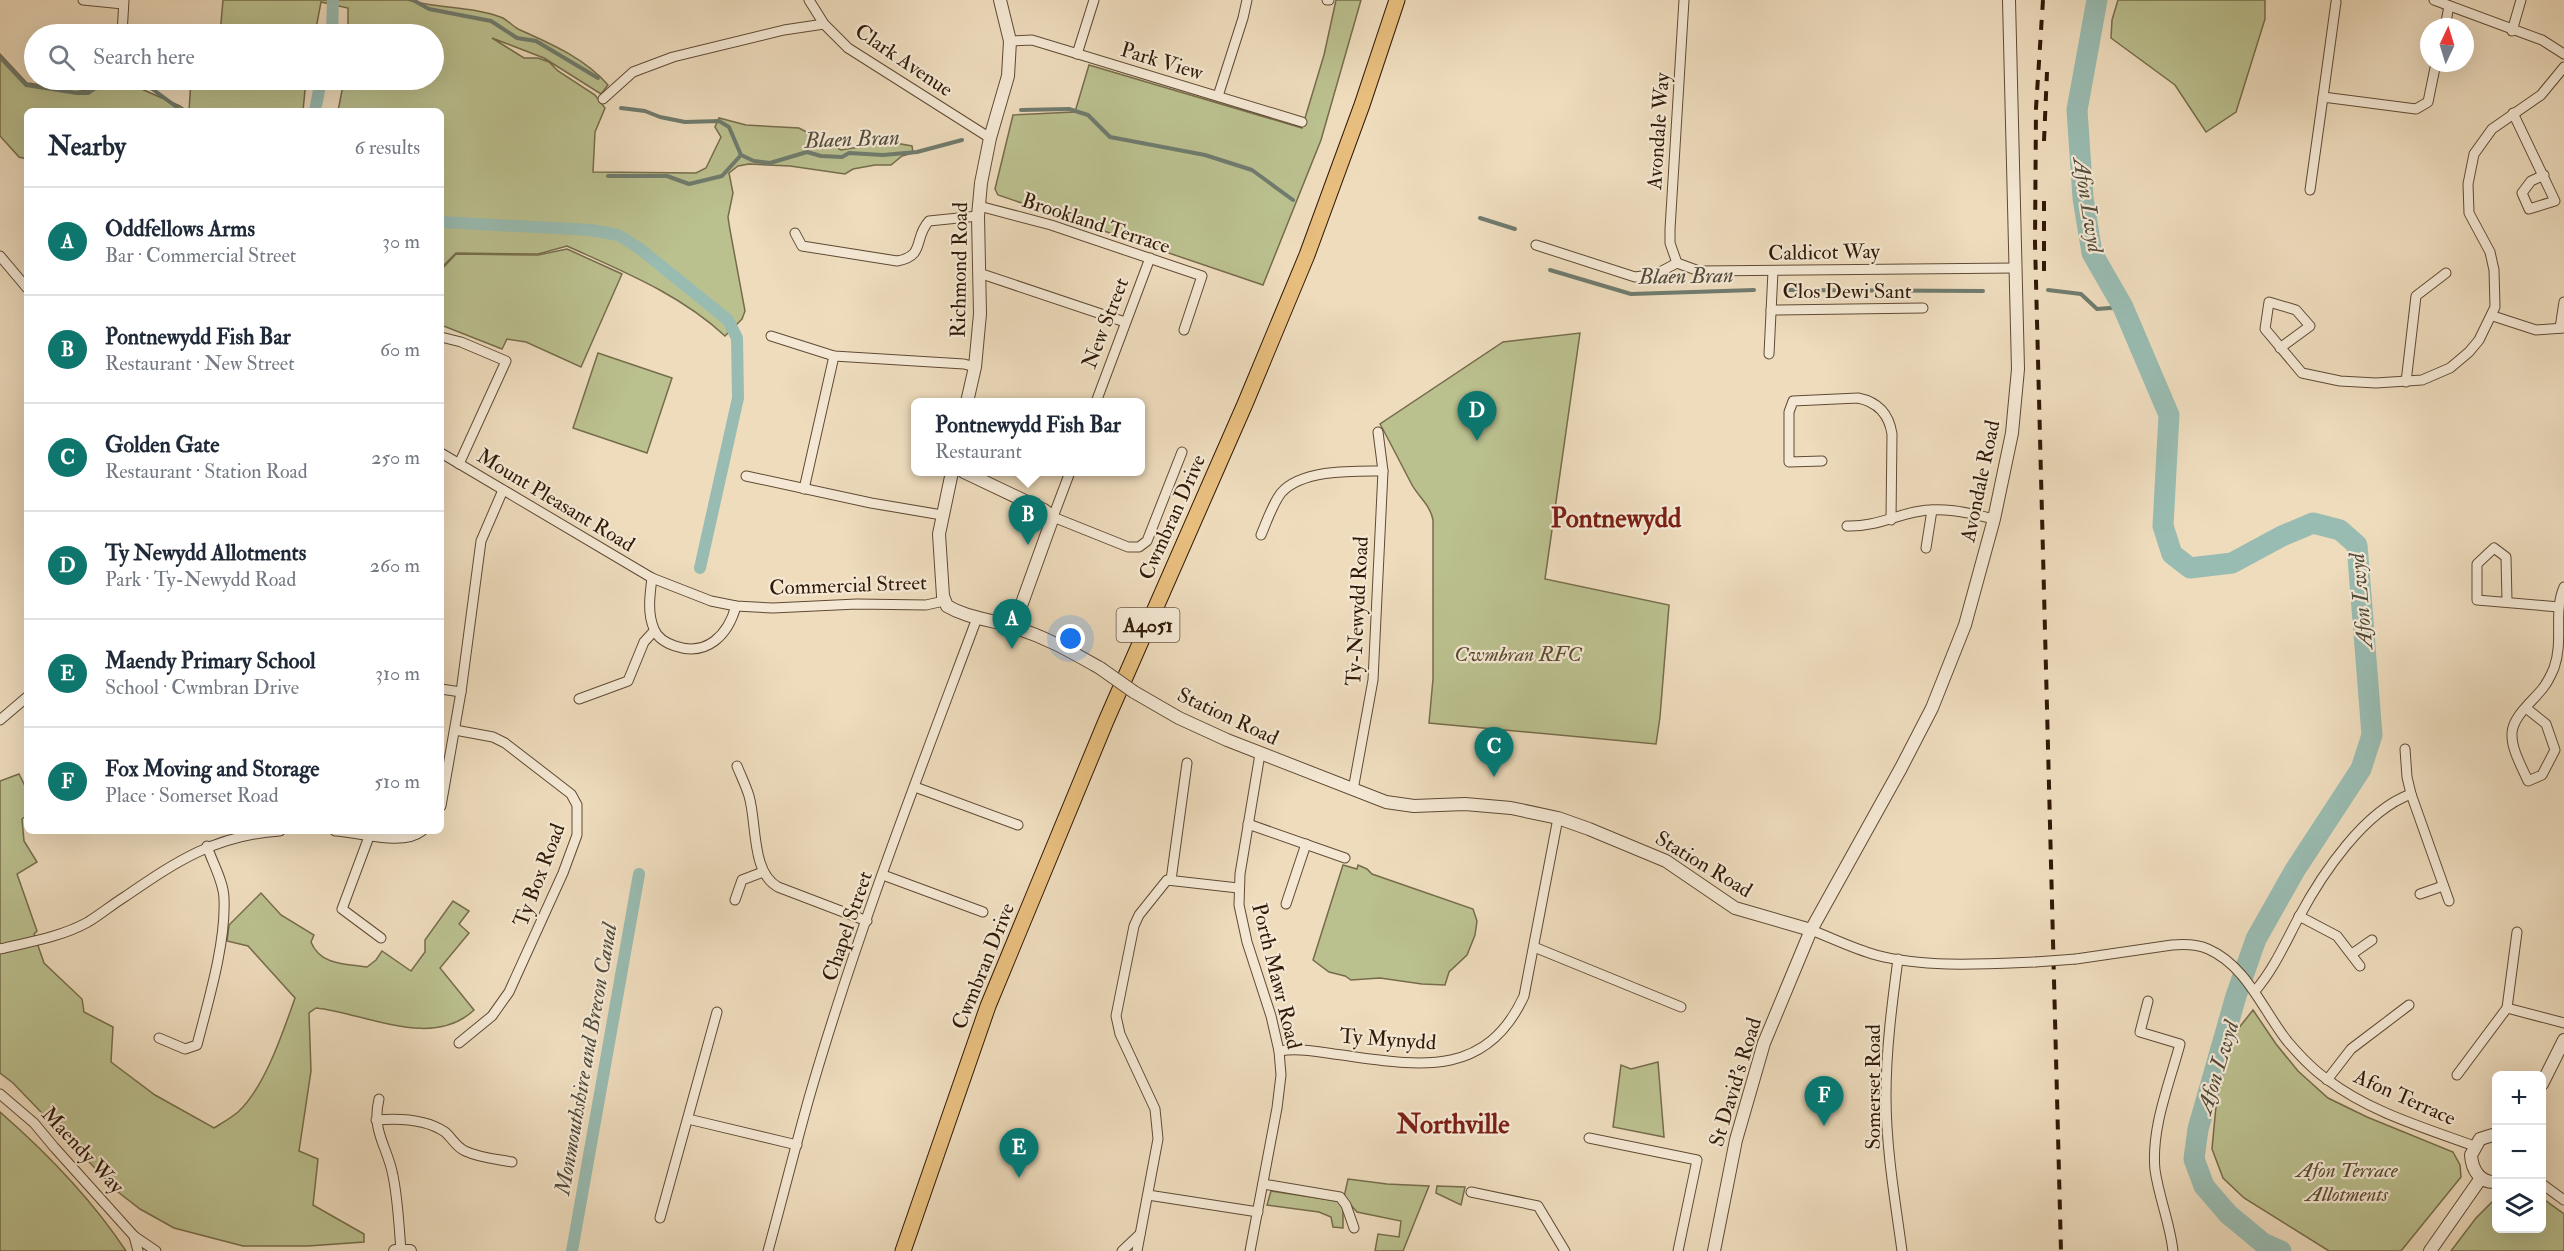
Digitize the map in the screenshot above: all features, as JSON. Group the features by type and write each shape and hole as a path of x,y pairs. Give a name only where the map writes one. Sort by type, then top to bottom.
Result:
{"main road":[{"name":"Cwmbran Drive","path":"903,1251 988,1006 1106,721 1245,404 1307,255 1362,105 1397,0"}],"street":[{"path":"83,0 124,2 123,24"},
{"name":"Clark Avenue","path":"809,0 824,24 848,48 990,138"},
{"name":"Richmond Road","path":"969,398 975,367 980,314 978,211 990,138 1008,76 1010,41 1000,0"},
{"path":"1077,54 1094,0"},
{"path":"1218,96 1244,18 1247,0"},
{"name":"Avondale Way","path":"1677,263 1672,256 1670,229 1684,0"},
{"name":"Avondale Road","path":"1811,930 1932,708 1965,625 1994,519 2012,433 2016,398 2008,0"},
{"path":"2434,0 2512,31 2542,40 2564,54"},
{"path":"2512,31 2521,0"},
{"path":"2310,190 2336,2"},
{"path":"2447,18 2449,6"},
{"path":"603,99 633,72 673,57 784,30 824,24"},
{"name":"Park View","path":"1010,41 1032,40 1302,122"},
{"path":"2280,348 2310,327 2296,310 2269,302 2265,329 2280,348 2302,373 2364,382 2406,382 2422,380 2451,368 2479,340 2495,308 2494,270 2490,252 2469,213 2468,184 2474,154 2481,140 2492,129 2541,95 2564,67"},
{"path":"2323,97 2416,109 2428,102 2434,72"},
{"path":"2513,113 2544,175"},
{"path":"795,233 802,246 897,261 908,259 915,254 924,226 929,221 978,211"},
{"name":"Brookland Terrace","path":"978,211 1051,225 1202,276 1184,330"},
{"path":"1536,245 1635,277 1656,274 1677,263"},
{"path":"0,256 24,284"},
{"name":"New Street","path":"1096,398 1150,258"},
{"name":"Caldicot Way","path":"1677,263 1699,272 2015,268"},
{"path":"1769,354 1773,271"},
{"path":"980,273 1125,322"},
{"path":"2406,382 2416,296 2446,273"},
{"path":"2493,316 2536,330 2562,328 2564,302"},
{"name":"Clos Dewi Sant","path":"1771,309 1923,308"},
{"path":"771,336 834,356 964,364 975,367"},
{"path":"444,338 461,342 506,361 459,464"},
{"path":"804,489 834,356"},
{"path":"1822,461 1790,462 1789,412 1793,401 1858,398 1867,400 1882,409 1888,418 1892,434 1891,520"},
{"name":"Ty-Newydd Road","path":"1353,790 1373,680 1383,471 1378,432"},
{"path":"975,476 1025,500 1053,518 1128,547 1144,545 1182,452"},
{"name":"Mount Pleasant Road","path":"444,455 652,578"},
{"path":"1261,535 1279,496 1293,484 1334,472 1383,471"},
{"path":"746,476 942,514"},
{"path":"944,601 939,534 951,476"},
{"path":"1010,625 1022,606 1068,476"},
{"path":"444,790 461,692 481,542 503,490"},
{"path":"1926,548 1932,510"},
{"path":"1847,526 1875,525 1917,511 1932,510 1951,510 1994,519"},
{"path":"2507,602 2506,557 2494,548 2477,564 2477,600 2559,607"},
{"path":"652,578 649,605 654,631 671,644 689,649 703,648 717,639 730,625 736,606"},
{"name":"Commercial Street","path":"652,578 696,596 736,606 773,608 857,604 915,605 944,601 952,609 977,618 1010,625 1064,646 1134,692"},
{"path":"2526,708 2546,724 2555,750 2542,775 2528,781 2514,746 2512,734 2514,725 2526,708 2543,688 2555,666 2561,640 2559,607 2564,587"},
{"name":"Chapel Street","path":"768,1251 827,1042 867,921 977,618"},
{"path":"579,699 628,681 646,638 654,631"},
{"path":"444,689 461,692"},
{"name":"Station Road","path":"1134,692 1179,718 1260,754 1353,790 1399,804 1495,806 1558,818 1624,842 1666,861 1735,908 1811,930 1857,949 1898,959 1945,963 2035,962 2076,959 2188,944 2208,949 2233,967"},
{"path":"0,720 24,700"},
{"name":"Ty Box Road","path":"455,730 493,737 505,743 571,794 577,805 579,820 577,835 563,873 509,992 492,1016 459,1043"},
{"path":"2405,749 2411,794 2449,901"},
{"name":"Porth Mawr Road","path":"1250,1251 1281,1085 1279,1051 1271,1016 1241,918 1238,888 1260,754"},
{"path":"1170,880 1186,763"},
{"path":"737,766 749,797 763,872 768,880 778,887 867,921"},
{"path":"915,787 1018,825"},
{"path":"2252,988 2271,971 2315,889 2357,835 2387,804 2411,794"},
{"name":"Ty Mynydd","path":"1279,1051 1307,1050 1437,1064 1467,1055 1492,1041 1512,1020 1524,996 1558,818"},
{"path":"1248,824 1345,858"},
{"path":"0,949 45,939 87,923 182,858 207,846 249,834"},
{"path":"381,938 342,909 370,834 396,839 418,834"},
{"path":"1286,904 1306,844"},
{"path":"159,1038 185,1049 197,1045 209,997 222,928 224,897 207,846"},
{"path":"735,900 742,880 763,872"},
{"path":"884,875 983,912"},
{"path":"1137,1251 1156,1156 1158,1123 1149,1093 1120,1034 1116,1016 1134,926 1139,915 1161,886 1170,880 1238,888"},
{"path":"2420,894 2444,886"},
{"path":"2299,916 2337,936 2360,966"},
{"name":"St David's Road","path":"1714,1251 1736,1140 1764,1043 1811,930"},
{"path":"2457,1075 2507,1008 2517,932"},
{"path":"2352,954 2372,940"},
{"path":"1534,947 1681,1007"},
{"name":"Somerset Road","path":"1898,959 1891,1015 1886,1097 1888,1140 1902,1251"},
{"name":"Afon Terrace","path":"2233,967 2252,988 2288,1041 2327,1080 2376,1108 2474,1146"},
{"path":"2148,1000 2140,1032 2180,1044 2159,1116 2155,1142 2155,1170 2173,1251"},
{"path":"2327,1080 2351,1049 2409,1005"},
{"path":"2507,1008 2564,1023"},
{"path":"660,1218 717,1012"},
{"path":"2546,1074 2564,1040"},
{"name":"Maendy Way","path":"0,1094 47,1136 54,1147 134,1236 156,1251"},
{"path":"379,1099 376,1120 378,1134 393,1175 401,1251"},
{"path":"376,1120 392,1119 426,1123 448,1135 463,1150 478,1156 512,1162"},
{"path":"688,1119 797,1145"},
{"path":"2492,1135 2480,1139 2474,1146 2471,1164 2481,1179 2492,1181"},
{"path":"1589,1138 1697,1160 1678,1251"},
{"path":"2430,1251 2481,1179"},
{"path":"1263,1184 1340,1197 1346,1205 1354,1228"},
{"path":"2546,1187 2564,1200"},
{"path":"1471,1192 1538,1206 1565,1251"},
{"path":"1148,1195 1258,1212"},
{"path":"1122,1251 1140,1234"},
{"name":"Maendy Way","path":"134,1236 138,1251"},
{"path":"395,1251 410,1251"}],"green space":[{"path":"223,0 408,0 480,11 503,18 518,29 578,59 608,85 601,94 544,58 492,38 524,58 538,58 549,62 558,71 595,95 605,108 595,132 593,172 696,173 706,168 721,137 715,127 719,118 746,125 799,128 841,150 890,142 912,146 913,153 902,156 891,165 853,169 845,174 790,166 749,164 738,166 729,173 733,193 728,217 745,311 742,319 725,336 708,321 670,296 629,274 567,246 538,254 456,253 444,265 444,108 339,108 342,90 444,90 444,24 348,24 348,8 321,2 317,24 221,24"},
{"path":"1336,0 1361,0 1321,140 1263,285 998,195 995,189 1013,115 1075,112 1089,65 1302,128 1324,55"},
{"path":"2118,0 2265,0 2265,19 2236,112 2206,132 2175,85 2111,38 2112,20"},
{"path":"0,54 24,80 24,90 144,90 183,108 24,108 24,158 19,157 0,136"},
{"path":"190,90 305,90 303,108 189,108"},
{"path":"567,249 622,274 581,367 526,342 507,339 502,349 444,326 444,267 456,254 538,255"},
{"name":"Cwmbran RFC","path":"1580,333 1545,579 1669,605 1656,744 1429,723 1433,679 1433,520 1429,509 1414,488 1380,424 1503,342"},
{"path":"598,353 672,378 647,453 573,428"},
{"path":"19,774 24,784 24,817 22,819 24,841 37,862 17,874 37,931 34,934 44,963 82,999 84,1012 113,1027 111,1062 155,1095 214,1128 238,1112 257,1088 272,1058 295,998 248,946 227,941 229,925 261,893 281,915 314,935 311,942 315,950 327,959 342,964 367,967 382,951 411,971 425,952 425,940 453,901 469,911 459,924 469,933 440,968 474,1010 457,1022 438,1027 418,1028 398,1026 316,1008 309,1013 311,1071 299,1151 318,1159 313,1205 364,1234 364,1242 308,1246 243,1246 174,1228 140,1209 118,1192 13,1083 0,1073 0,781"},
{"path":"1343,865 1357,869 1358,865 1372,874 1473,909 1477,921 1475,935 1467,955 1449,972 1445,985 1380,978 1351,980 1329,972 1313,960"},
{"name":"Afon Terrace Allotments","path":"2253,1010 2298,1071 2328,1098 2367,1117 2453,1152 2460,1165 2461,1177 2401,1251 2329,1251 2244,1198 2223,1178 2212,1149 2216,1106 2224,1064 2238,1029"},
{"path":"1658,1062 1664,1137 1613,1127 1621,1065 1631,1069"},
{"path":"0,1112 68,1177 126,1251 0,1251"},
{"path":"1348,1179 1429,1186 1403,1251 1375,1251 1378,1234 1399,1237 1401,1221 1357,1212 1344,1197"},
{"path":"1437,1186 1465,1187 1461,1205 1436,1193"},
{"path":"1271,1191 1338,1201 1343,1205 1343,1228 1333,1227 1331,1217 1319,1212 1267,1205"},
{"path":"2546,1201 2564,1214 2564,1251 2451,1251 2476,1218 2492,1202 2492,1233 2546,1233"}],"waterway":[{"name":"Monmouthshire and Brecon Canal","path":"332,24 333,0"},
{"name":"Blaen Bran","path":"413,0 429,9 491,21 517,38 536,41 598,78"},
{"name":"Afon Lwyd","path":"2097,0 2077,110 2083,198 2092,253 2123,307 2169,415 2163,526 2172,554 2190,568 2232,563 2282,536 2313,523 2340,530 2357,545 2372,735 2361,769 2295,870 2256,939 2236,996 2198,1129 2194,1159 2204,1186 2228,1214 2263,1243 2281,1251"},
{"path":"0,57 24,83"},
{"path":"58,90 77,93 88,93 92,90"},
{"path":"154,90 178,108"},
{"name":"Monmouthshire and Brecon Canal","path":"316,108 319,90"},
{"name":"Blaen Bran","path":"621,108 645,111 660,117 685,122 719,121 729,127 741,155 754,161 770,163 807,152 821,156 842,157 849,153 883,155 917,152 962,140"},
{"name":"Blaen Bran","path":"1021,110 1069,109 1088,115 1110,137 1205,155 1252,170 1293,200"},
{"path":"608,176 667,176 689,184 722,176 741,155"},
{"name":"Blaen Bran","path":"1480,218 1515,229"},
{"name":"Monmouthshire and Brecon Canal","path":"444,222 591,230 618,235 639,248 728,320 737,338 738,398 700,568"},
{"name":"Blaen Bran","path":"1550,270 1631,294 1754,290"},
{"name":"Blaen Bran","path":"1787,290 1983,291"},
{"name":"Blaen Bran","path":"2048,290 2081,294 2097,309 2123,307"},
{"name":"Monmouthshire and Brecon Canal","path":"572,1251 639,874"}],"railway":[{"path":"2043,0 2036,108 2035,243 2061,1251"},
{"path":"2044,141 2047,72"},
{"path":"2044,201 2044,276"}],"place":[{"name":"Ty Newydd Allotments","path":"1477,441"},
{"name":"Pontnewydd Fish Bar","path":"1028,545"},
{"name":"Oddfellows Arms","path":"1012,649"},
{"name":"Golden Gate","path":"1494,777"},
{"name":"Fox Moving and Storage","path":"1824,1126"},
{"name":"Maendy Primary School","path":"1019,1178"}],"district":[{"name":"Pontnewydd","path":"1616,518"},
{"name":"Northville","path":"1453,1124"}]}
